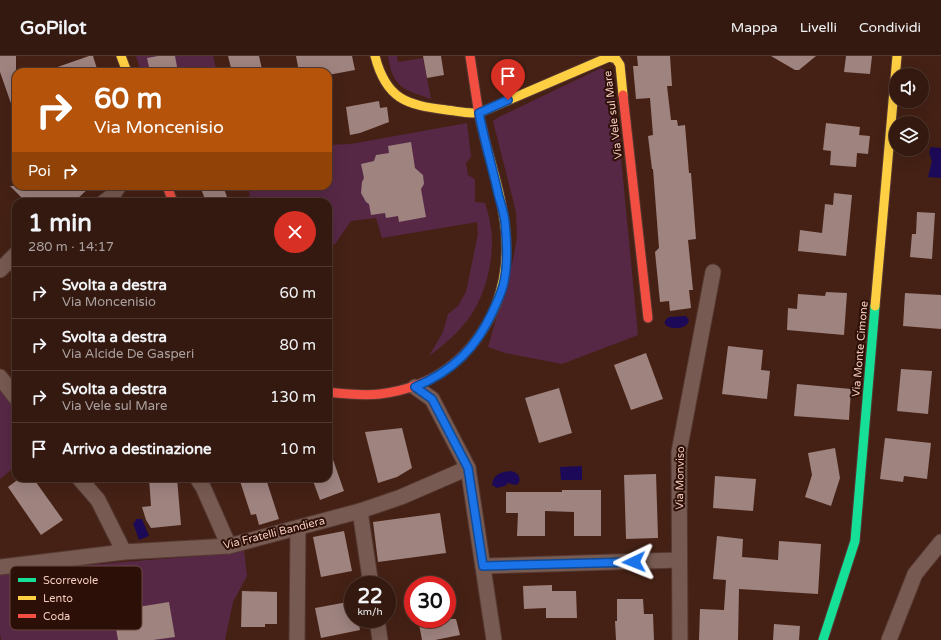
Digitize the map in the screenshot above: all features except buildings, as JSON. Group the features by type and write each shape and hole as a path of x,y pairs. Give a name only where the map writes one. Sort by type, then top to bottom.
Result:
{"street":[{"path":"121,56 126,68"},
{"path":"375,56 378,71 386,87 405,101 432,109 479,113"},
{"path":"332,392 360,396 378,395 415,387 430,380 448,369 471,348 487,325 498,302 504,282 507,250 505,220 483,134 470,56"},
{"name":"Via Monte Cimone","path":"823,640 855,541 897,56"},
{"name":"Via Vele sul Mare","path":"479,113 609,57 616,59 620,65 648,318"},
{"path":"109,198 116,190"},
{"path":"0,270 12,258"},
{"name":"Via Monviso","path":"680,640 679,452 713,272"},
{"path":"0,377 12,393"},
{"path":"415,387 432,399 468,468 494,640"},
{"name":"Via Fratelli Bandiera","path":"0,567 124,552 229,546 360,511 401,497 468,468"},
{"path":"82,482 98,500 124,552"},
{"path":"199,482 229,546"},
{"path":"360,511 370,576"},
{"path":"298,528 298,640"},
{"path":"889,640 915,574 941,542"},
{"path":"483,566 679,560"},
{"path":"378,628 380,640"}],"shaded area":[{"path":"136,56 213,56 216,68 140,68"},
{"path":"388,56 397,56 398,62 423,58 431,99 413,93 401,86 396,81 390,67"},
{"path":"601,68 613,74 638,335 562,364 505,353 488,347 513,260 517,237 516,212 493,121"},
{"path":"467,123 471,157 466,163 468,175 475,179 475,202 485,203 488,212 492,237 491,262 483,292 469,318 440,348 429,356 443,332 448,314 458,306 466,292 478,234 477,222 382,238 376,218 351,221 335,244 332,245 332,198 244,198 250,196 249,190 332,190 332,145 351,144"},
{"path":"931,147 941,148 941,178 928,177 932,161 929,152"},
{"path":"686,316 689,320 683,327 672,328 665,324 665,321 669,317"},
{"path":"0,387 12,405 12,469 0,479"},
{"path":"582,466 582,480 561,480 560,467"},
{"path":"511,471 519,476 520,479 518,484 515,485 508,483 505,486 497,488 492,485 496,476 501,473"},
{"path":"136,519 142,519 149,536 139,540 133,523"},
{"path":"244,550 247,576 233,602 225,640 1,640 0,572 10,571 10,630 142,630 142,566 74,566 211,555"}],"traffic: fast":[{"path":"823,640 855,541 875,306"}],"traffic: slow":[{"path":"121,56 126,68"},
{"path":"375,56 385,82 392,91 409,102 420,106 468,113 481,112 609,57 616,59 620,65 623,95"},
{"path":"875,306 897,56"},
{"path":"487,148 498,188 505,226 506,265 496,305"}],"traffic: jam":[{"path":"470,56 479,115 487,148"},
{"path":"623,95 648,318"},
{"path":"168,190 172,198"},
{"path":"332,392 374,395 400,390 419,384 436,376 451,366 464,354 487,323 496,305"}],"route":[{"path":"508,100 479,113 505,220 507,250 504,282 498,302 487,325 471,348 448,369 415,387 432,399 468,468 483,566 634,562"}]}
